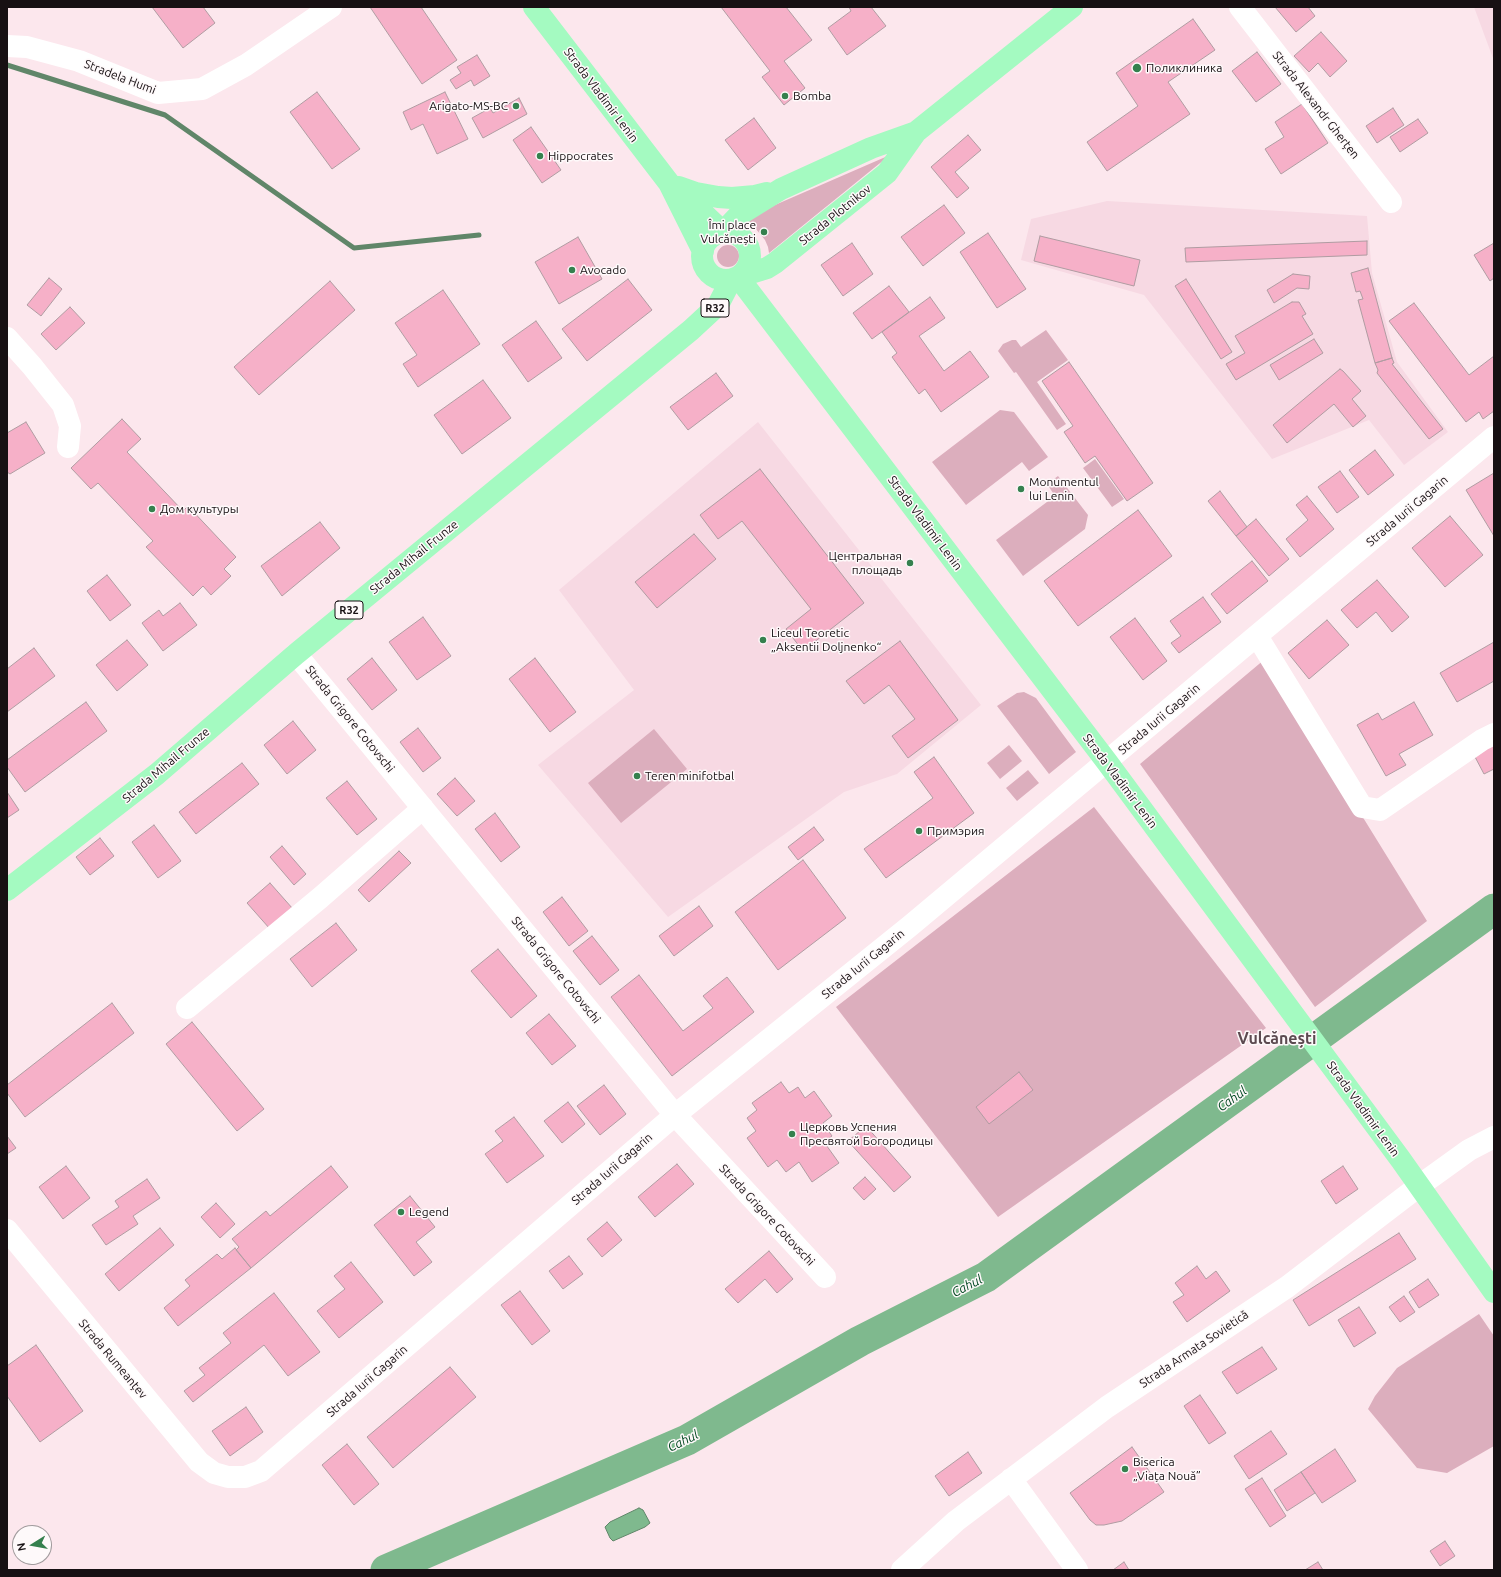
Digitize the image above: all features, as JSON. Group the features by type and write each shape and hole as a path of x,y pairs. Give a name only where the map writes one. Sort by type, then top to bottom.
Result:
{"main road":[{"name":"Strada Vladimir Lenin","path":"534,7 669,183 703,251 704,266 709,273"},
{"name":"Strada Plotnikov","path":"735,279 767,268 775,263 887,173 916,132 1072,7"},
{"name":"Strada Plotnikov","path":"723,232 739,214 782,189 871,148 916,132"},
{"name":"Strada Vladimir Lenin","path":"669,183 723,232 734,234 746,243 749,250 749,265 745,272 735,279 1107,762 1348,1088 1494,1292"},
{"path":"669,183 701,194 725,198 755,196 782,189"},
{"path":"703,251 707,243 712,238 723,232"},
{"path":"709,273 715,278 723,280 735,279"},
{"name":"Strada Mihail Frunze","path":"691,330 702,312 709,273"},
{"name":"Strada Mihail Frunze","path":"7,890 157,774 296,654 691,330 718,305 735,279"}],"street":[{"name":"Stradela Humi","path":"7,46 26,47 79,61 158,93 202,89 246,65 331,7"},
{"name":"Strada Alexandr Gherțen","path":"1240,7 1391,202"},
{"path":"7,338 32,366 63,405 70,426 68,447"},
{"name":"Strada Iurii Gagarin","path":"228,1477 245,1477 262,1471 675,1115 910,926 1494,438"},
{"path":"1257,636 1362,807 1380,810 1482,740 1494,734"},
{"name":"Strada Grigore Cotovschi","path":"296,654 675,1115 825,1277"},
{"path":"187,1008 320,898 422,808"},
{"name":"Strada Armata Sovietică","path":"904,1569 956,1521 1107,1407 1287,1287 1419,1186 1469,1150 1494,1137"},
{"name":"Strada Rumeanțev","path":"7,1230 199,1462 214,1473 228,1477"},
{"path":"1011,1479 1077,1570"}],"shaded area":[{"path":"1474,7 1494,7 1494,61"},
{"path":"890,155 769,253 765,240 745,218"},
{"path":"1107,201 1367,216 1372,273 1397,362 1448,432 1404,465 1369,420 1272,459 1144,295 1021,260 1031,219"},
{"path":"728,245 736,248 739,256 736,264 728,267 720,264 717,256 720,248"},
{"path":"1046,330 1068,360 1037,382 1066,424 1057,430 1016,372 1014,373 998,351 1003,344 1012,340 1016,340 1021,347"},
{"path":"1000,410 1014,412 1048,457 1029,471 1022,462 966,505 932,462"},
{"name":"Liceul Teoretic „Aksentii Doljnenko“","path":"758,422 981,705 897,774 844,792 668,917 538,765 634,690 559,590"},
{"path":"1095,459 1124,499 1112,507 1083,468"},
{"path":"1058,476 1088,515 1085,529 1023,576 996,540 1055,496 1047,484"},
{"path":"1265,659 1427,921 1315,1007 1140,764"},
{"path":"1024,692 1036,698 1076,752 1049,774 997,706 1017,693"},
{"name":"Teren minifotbal","path":"654,729 687,769 621,823 588,783"},
{"path":"1009,745 1022,761 1000,779 987,763"},
{"path":"1028,770 1039,783 1017,801 1006,788"},
{"path":"1094,807 1266,1028 998,1217 836,1007"},
{"path":"1479,1314 1494,1336 1494,1446 1447,1473 1417,1468 1368,1409 1375,1396 1397,1368"},
{"path":"639,1508 643,1510 650,1523 645,1527 613,1541 605,1527 610,1522"}],"building":[{"path":"152,7 203,7 215,23 183,48"},
{"path":"370,7 421,7 457,60 422,84"},
{"path":"721,7 786,7 812,40 784,61 805,88 784,105 762,77 770,71"},
{"path":"849,7 871,7 886,26 847,55 828,28 851,11"},
{"path":"1275,7 1308,7 1315,16 1296,32"},
{"path":"1193,19 1215,50 1168,82 1190,114 1107,171 1087,142 1138,106 1116,73"},
{"path":"1321,32 1347,61 1330,77 1318,63 1309,72 1294,56"},
{"path":"1257,52 1281,84 1256,102 1232,71"},
{"path":"477,55 490,76 474,86 471,80 456,89 450,80 461,73 457,67"},
{"path":"317,92 360,149 332,169 290,112"},
{"path":"445,92 468,139 437,154 423,124 411,130 403,112"},
{"path":"519,98 527,114 483,138 472,118 490,108 493,113"},
{"path":"1302,104 1328,143 1281,174 1265,149 1284,137 1275,122"},
{"path":"1393,108 1404,125 1377,143 1366,126"},
{"path":"754,118 776,148 748,170 725,140"},
{"path":"1418,119 1428,133 1400,152 1390,137"},
{"path":"531,127 561,170 542,183 513,140"},
{"path":"968,135 981,150 955,172 969,188 957,198 931,167"},
{"path":"944,205 965,233 923,266 901,237"},
{"path":"988,233 1026,289 997,308 960,252"},
{"path":"1040,236 1140,260 1134,286 1034,261"},
{"path":"578,237 602,279 559,304 535,262"},
{"path":"1367,241 1367,255 1186,262 1185,248"},
{"path":"852,243 873,274 843,296 821,265"},
{"path":"1494,243 1494,278 1490,281 1474,255"},
{"path":"1368,268 1392,358 1375,363 1358,300 1363,299 1360,291 1356,292 1351,273"},
{"path":"1293,274 1310,276 1309,289 1297,288 1274,303 1267,290"},
{"path":"49,278 62,289 41,316 27,305"},
{"path":"628,279 652,310 587,361 562,329"},
{"path":"1186,279 1232,352 1221,359 1175,286"},
{"path":"330,281 355,310 259,395 234,367"},
{"path":"889,286 909,312 872,339 853,313"},
{"path":"443,290 480,344 418,387 403,364 417,355 395,323"},
{"path":"930,297 945,318 919,336 944,371 970,351 989,377 941,412 925,389 919,394 892,357 897,353 882,332"},
{"path":"1292,302 1299,302 1306,314 1302,316 1313,334 1236,380 1226,364 1245,353 1235,336"},
{"path":"1414,303 1469,375 1494,356 1494,411 1483,419 1479,412 1466,422 1389,321"},
{"path":"70,307 85,323 56,350 41,334"},
{"path":"536,321 562,358 528,382 502,345"},
{"path":"1314,339 1323,353 1279,380 1270,365"},
{"path":"1392,358 1394,363 1392,364 1443,429 1429,439 1377,373 1378,370 1375,363"},
{"path":"1069,362 1153,483 1127,501 1095,456 1085,463 1064,432 1073,426 1042,381"},
{"path":"1340,369 1361,391 1352,399 1366,416 1353,427 1334,404 1287,443 1273,425"},
{"path":"716,373 733,396 688,430 670,407"},
{"path":"483,380 511,418 462,454 434,415"},
{"name":"Дом культуры","path":"122,419 141,439 127,452 183,511 188,506 236,557 224,569 231,576 211,595 203,586 193,596 146,547 153,541 98,483 91,489 71,468"},
{"path":"26,422 45,453 10,474 7,472 7,433"},
{"path":"1375,450 1394,475 1368,495 1349,470"},
{"path":"760,469 864,603 803,651 786,629 811,609 742,521 718,539 700,515"},
{"path":"1340,471 1359,497 1337,513 1318,487"},
{"path":"1494,473 1494,536 1466,490"},
{"path":"1220,491 1247,527 1236,536 1208,501"},
{"path":"1307,496 1334,529 1300,557 1286,539 1308,520 1296,505"},
{"path":"1138,510 1172,556 1078,626 1044,581"},
{"path":"1450,516 1483,555 1445,587 1412,548"},
{"path":"1256,519 1289,559 1269,576 1236,536"},
{"path":"320,522 340,548 282,596 261,566"},
{"path":"694,534 716,559 657,608 635,582"},
{"path":"1252,561 1268,581 1227,614 1211,594"},
{"path":"107,575 131,605 110,621 87,591"},
{"path":"1377,580 1409,617 1392,632 1376,612 1357,628 1341,610"},
{"path":"1203,597 1221,622 1179,653 1171,643 1181,636 1170,621"},
{"path":"180,603 197,625 163,651 142,623 159,610 163,616"},
{"path":"423,617 451,656 417,680 389,642"},
{"path":"1135,618 1167,661 1143,680 1110,637"},
{"path":"1327,620 1349,645 1309,679 1288,653"},
{"path":"127,640 148,665 117,691 96,665"},
{"path":"900,641 958,720 908,758 892,736 915,719 889,685 864,704 846,681"},
{"path":"1494,642 1494,681 1457,702 1440,673"},
{"path":"34,648 55,676 7,712 7,669"},
{"path":"372,658 397,690 372,710 347,679"},
{"path":"535,658 576,712 550,732 509,679"},
{"path":"86,702 107,731 25,792 7,767 7,760"},
{"path":"1414,702 1433,735 1399,754 1406,765 1386,776 1357,725 1378,713 1382,720"},
{"path":"293,721 316,750 287,774 264,745"},
{"path":"418,728 441,758 423,772 400,742"},
{"path":"1494,745 1494,769 1484,774 1474,755"},
{"name":"Примэрия","path":"934,757 974,813 886,878 864,849 933,798 914,772"},
{"path":"242,763 259,784 196,834 179,812"},
{"path":"455,778 475,801 457,816 437,794"},
{"path":"347,781 377,819 357,835 326,798"},
{"path":"7,792 19,810 7,818"},
{"path":"495,813 520,847 501,862 475,829"},
{"path":"154,825 181,861 158,878 132,842"},
{"path":"814,827 824,840 798,860 788,847"},
{"path":"100,838 114,856 90,875 76,857"},
{"path":"282,846 306,874 294,885 270,857"},
{"path":"399,851 411,863 369,902 358,890"},
{"path":"803,860 846,918 778,970 735,912"},
{"path":"270,883 293,909 270,929 247,903"},
{"path":"562,897 588,931 569,946 543,912"},
{"path":"699,906 713,926 674,956 659,936"},
{"path":"336,923 357,950 312,987 290,959"},
{"path":"592,936 619,970 600,985 573,951"},
{"path":"498,949 537,996 511,1018 471,971"},
{"path":"639,975 683,1031 713,1008 703,996 727,977 754,1012 672,1076 611,997"},
{"path":"112,1003 134,1033 25,1117 7,1093 7,1085"},
{"path":"549,1014 576,1046 552,1065 526,1033"},
{"path":"192,1022 264,1109 237,1131 166,1044"},
{"path":"1019,1072 1033,1090 989,1124 976,1107"},
{"name":"Церковь Успения Пресвятой Богородицы","path":"781,1082 789,1093 798,1087 805,1098 814,1091 832,1116 823,1123 832,1136 824,1142 839,1163 812,1182 799,1162 786,1172 777,1160 768,1167 747,1138 756,1131 747,1118 757,1110 752,1103"},
{"path":"604,1085 626,1114 600,1135 577,1106"},
{"path":"568,1102 585,1124 562,1143 544,1121"},
{"path":"514,1117 544,1156 507,1183 485,1154 503,1141 495,1131"},
{"path":"866,1126 911,1177 894,1192 848,1141"},
{"path":"7,1136 16,1148 7,1154"},
{"path":"677,1164 694,1184 655,1217 638,1197"},
{"path":"66,1166 90,1198 63,1219 39,1187"},
{"path":"331,1166 348,1187 251,1268 236,1250 239,1247 232,1239 266,1211 270,1216"},
{"path":"1343,1166 1358,1189 1336,1204 1321,1181"},
{"path":"865,1177 876,1189 864,1200 853,1188"},
{"path":"147,1179 160,1198 133,1216 138,1224 106,1245 92,1225 119,1207 115,1201"},
{"path":"410,1196 435,1227 416,1242 432,1262 414,1276 374,1225"},
{"path":"216,1203 235,1224 220,1238 201,1217"},
{"path":"607,1222 622,1240 602,1257 587,1239"},
{"path":"160,1228 174,1245 119,1291 105,1274"},
{"path":"1399,1233 1416,1259 1309,1326 1293,1300"},
{"path":"235,1248 251,1268 178,1326 164,1308 190,1286 185,1280 217,1254 222,1259"},
{"path":"769,1251 793,1279 777,1293 765,1279 738,1303 725,1289"},
{"path":"569,1256 583,1274 563,1289 549,1271"},
{"path":"351,1262 383,1302 339,1338 317,1311 345,1289 334,1276"},
{"path":"1197,1266 1206,1279 1216,1271 1230,1291 1187,1322 1173,1302 1184,1295 1175,1283"},
{"path":"1428,1279 1439,1295 1419,1308 1409,1292"},
{"path":"520,1291 550,1331 532,1345 501,1305"},
{"path":"274,1293 320,1352 288,1376 264,1345 193,1402 184,1391 205,1375 199,1368 231,1343 223,1333"},
{"path":"1404,1296 1415,1312 1400,1322 1389,1307"},
{"path":"1359,1307 1376,1333 1354,1347 1338,1320"},
{"path":"36,1345 83,1411 40,1442 7,1396 7,1366"},
{"path":"1262,1347 1277,1369 1237,1394 1222,1372"},
{"path":"450,1367 476,1397 393,1468 367,1437"},
{"path":"1200,1395 1226,1433 1209,1444 1184,1406"},
{"path":"246,1407 263,1432 230,1456 212,1431"},
{"path":"1271,1431 1287,1454 1249,1479 1234,1456"},
{"path":"347,1444 379,1484 354,1505 322,1465"},
{"name":"Biserica „Viața Nouă”","path":"1132,1447 1164,1492 1122,1521 1104,1525 1096,1525 1090,1520 1070,1493"},
{"path":"1335,1449 1356,1481 1322,1503 1301,1472"},
{"path":"968,1452 982,1473 949,1496 935,1476"},
{"path":"1301,1472 1315,1493 1287,1511 1274,1490"},
{"path":"1262,1478 1286,1516 1270,1527 1245,1489"},
{"path":"1445,1541 1455,1556 1440,1566 1430,1551"},
{"path":"1124,1562 1129,1570 1113,1570"},
{"path":"1318,1562 1323,1570 1305,1570"}],"waterway":[{"path":"7,65 165,115 354,248 479,235"},
{"name":"Cahul","path":"386,1570 687,1440 860,1341 986,1277 1494,909"}],"place":[{"name":"Поликлиника","path":"1137,68"},
{"name":"Bomba","path":"785,96"},
{"name":"Arigato-MS-BC","path":"516,106"},
{"name":"Hippocrates","path":"540,156"},
{"name":"Îmi place Vulcănești","path":"764,232"},
{"name":"Avocado","path":"572,270"},
{"name":"Monumentul lui Lenin","path":"1021,489"},
{"name":"Дом культуры","path":"152,509"},
{"name":"Центральная площадь","path":"910,563"},
{"name":"Liceul Teoretic „Aksentii Doljnenko“","path":"763,640"},
{"name":"Teren minifotbal","path":"637,776"},
{"name":"Примэрия","path":"919,831"},
{"name":"Церковь Успения Пресвятой Богородицы","path":"792,1134"},
{"name":"Legend","path":"401,1212"},
{"name":"Biserica „Viața Nouă”","path":"1125,1469"}],"district":[{"name":"Vulcănești","path":"1277,1039"}]}
